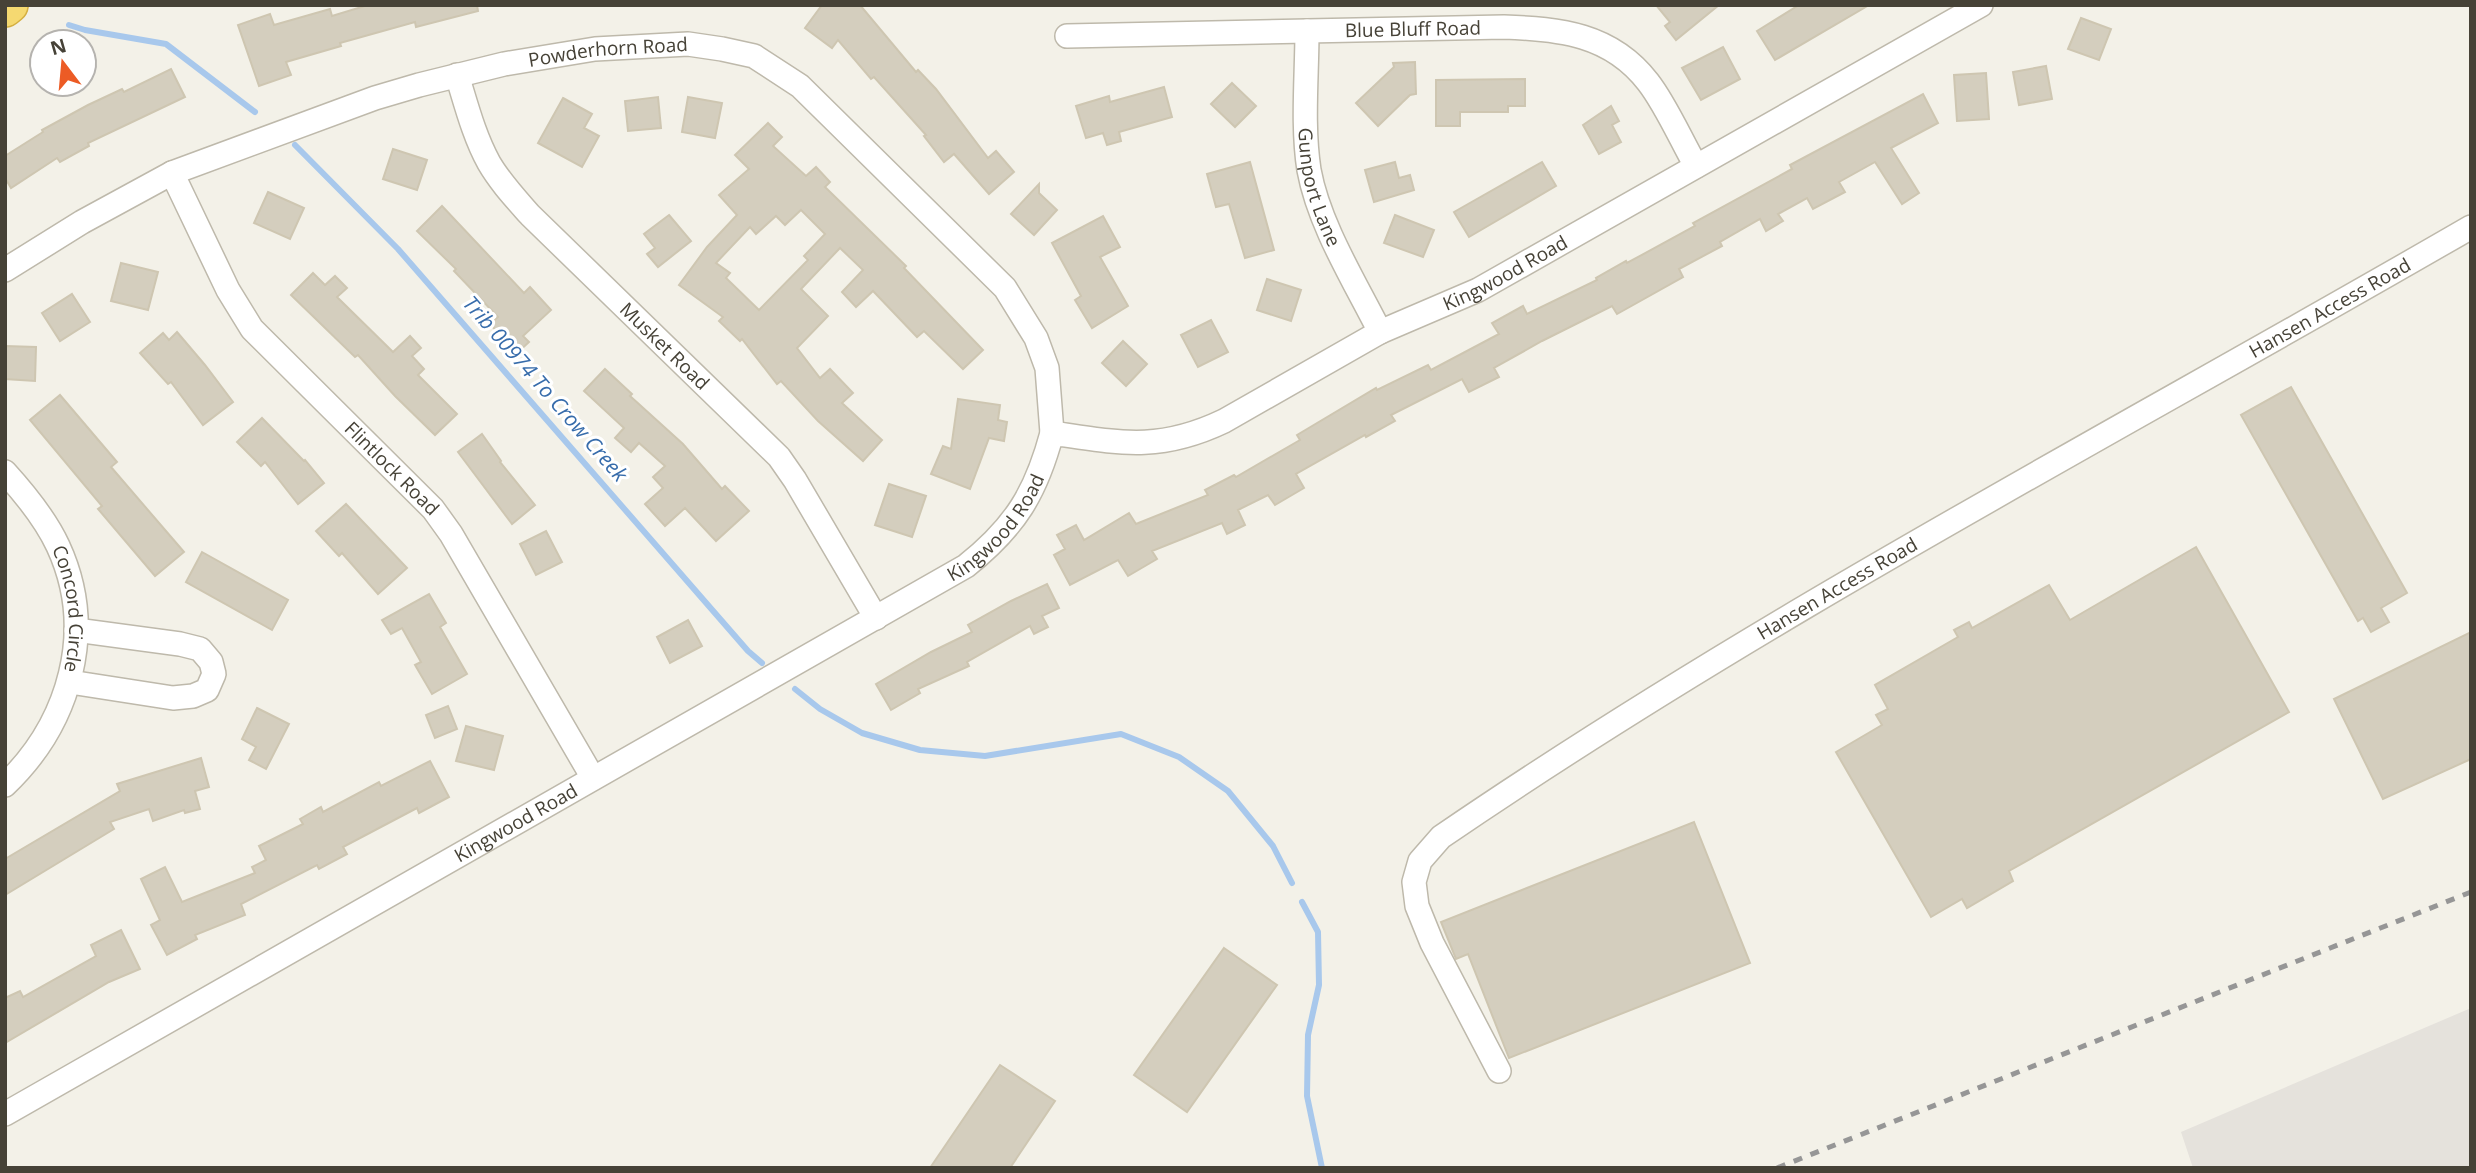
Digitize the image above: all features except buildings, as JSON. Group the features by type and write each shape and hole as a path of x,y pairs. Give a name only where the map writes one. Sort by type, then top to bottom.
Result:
{"highway":[{"path":"5,9 10,5"}],"street":[{"name":"Kingwood Road","path":"5,1114 966,566 991,546 1012,523 1042,470 1052,433 1139,444 1170,441 1198,434 1380,332 1478,290 1981,5"},
{"name":"Blue Bluff Road","path":"1067,36 1504,27 1542,28 1577,34 1607,47 1629,63 1648,83 1696,166"},
{"name":"Gunport Lane","path":"1307,31 1306,130 1309,170 1327,226 1380,332"},
{"name":"Powderhorn Road","path":"5,270 82,222 172,173 375,98 457,75 544,57 643,45 688,44 722,48 754,56 800,86 1005,288 1036,338 1047,368 1052,433"},
{"name":"Musket Road","path":"457,75 478,140 489,164 508,190 530,215 779,457 876,618"},
{"name":"Flintlock Road","path":"172,173 240,312 269,348 433,509 451,534 593,778"},
{"name":"Hansen Access Road","path":"1499,1071 1432,943 1417,906 1414,883 1420,861 1441,837 1627,715 1859,575 2471,227"},
{"name":"Concord Circle","path":"5,472 45,523 58,546 74,600 76,630 75,655 58,714 26,765 5,785"},
{"path":"69,682 173,698 193,696 207,690 214,674 211,662 201,649 76,630"}],"shaded area":[{"path":"2471,1008 2471,1168 2193,1168 2181,1132"}],"waterway":[{"name":"Trib 00974 To Crow Creek","path":"69,25 166,44 255,112"},
{"name":"Trib 00974 To Crow Creek","path":"295,145 398,249 748,651 762,663"},
{"name":"Trib 00974 To Crow Creek","path":"795,689 820,709 862,733 920,750 985,756 1121,734 1179,757 1228,791 1273,846 1292,883"},
{"name":"Trib 00974 To Crow Creek","path":"1302,902 1318,932 1319,985 1308,1035 1307,1096 1322,1168"}],"railway":[{"path":"1777,1168 2471,892"}]}
